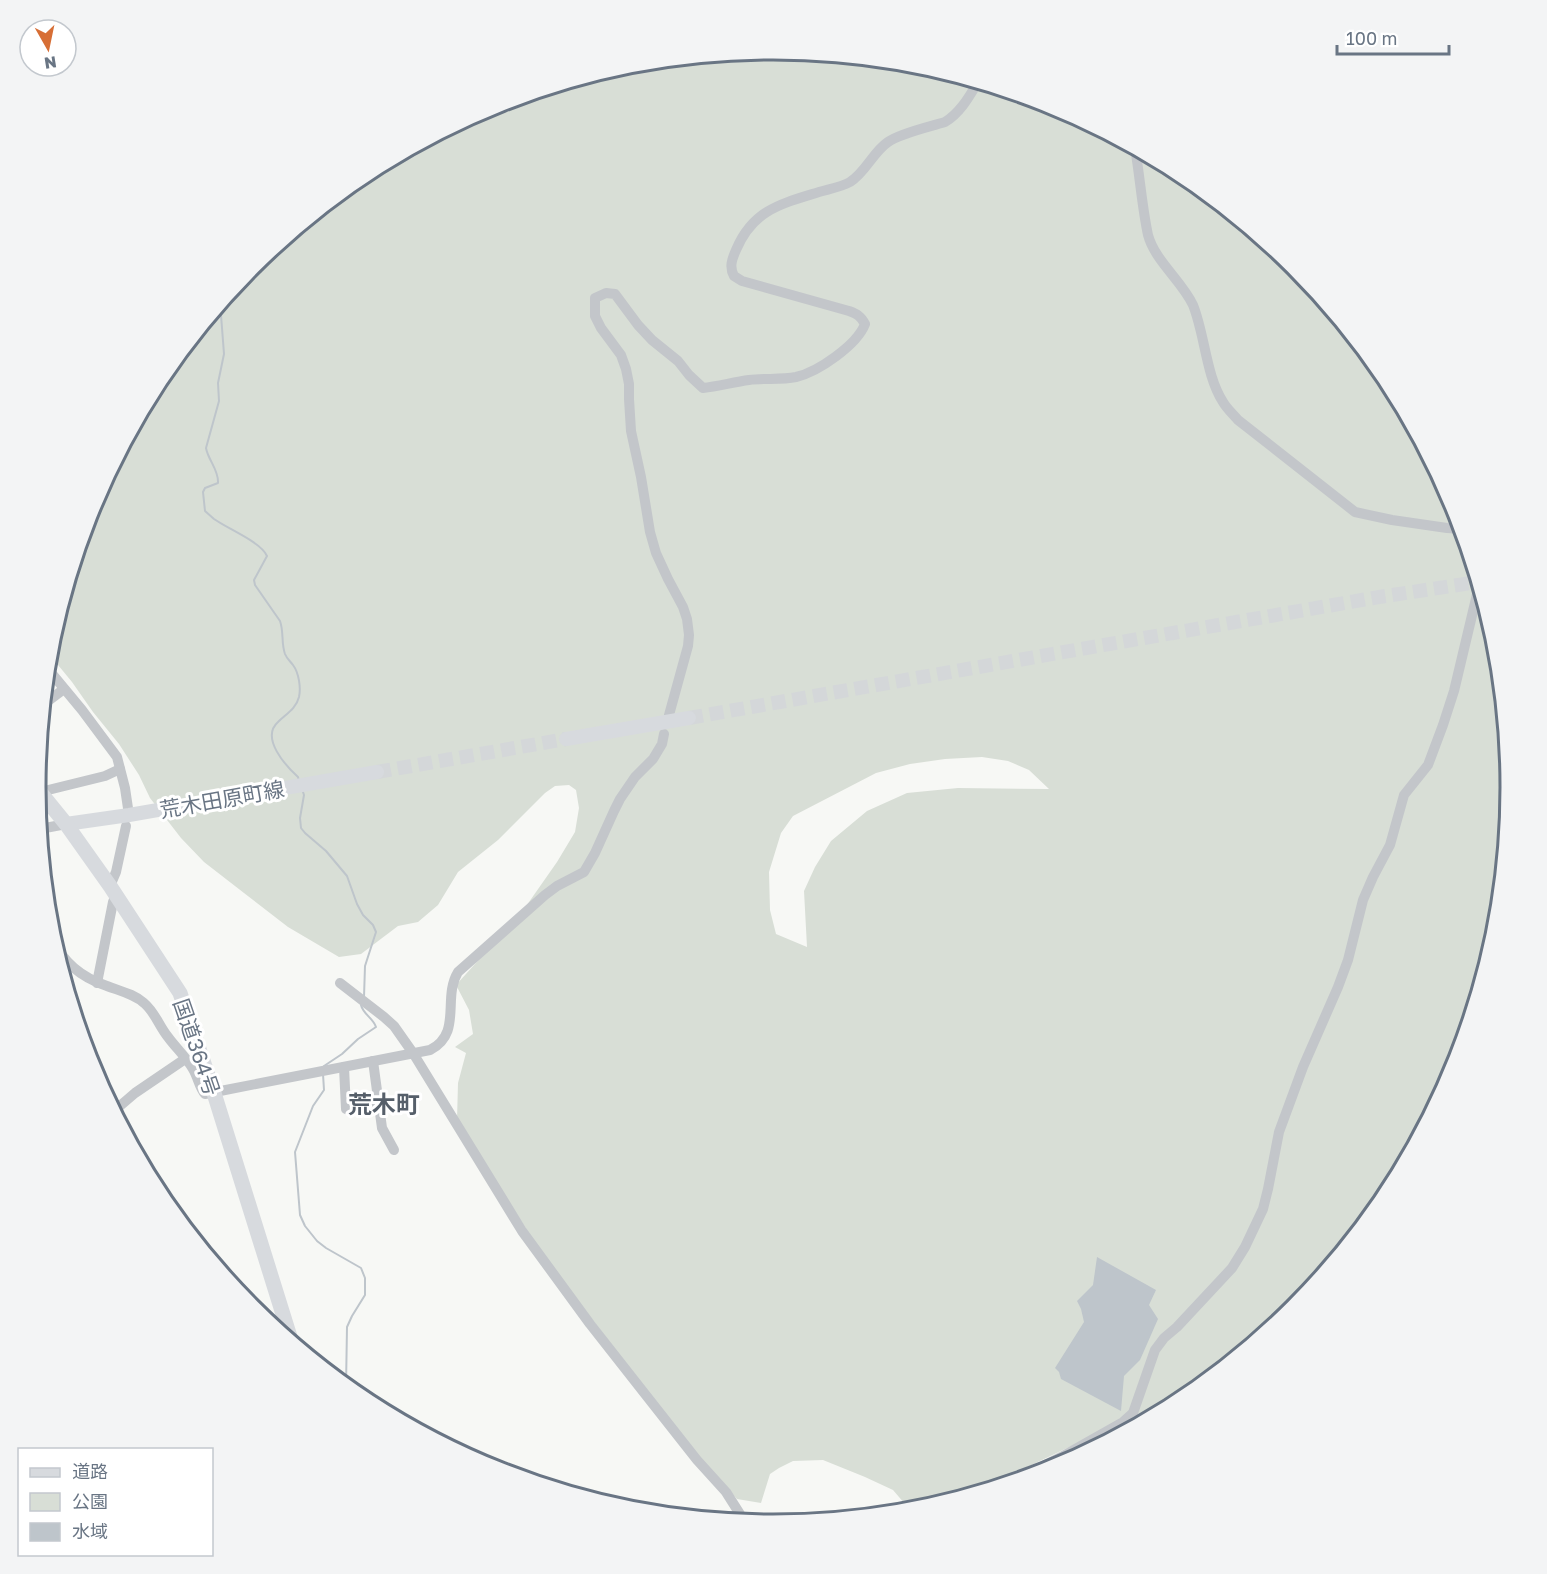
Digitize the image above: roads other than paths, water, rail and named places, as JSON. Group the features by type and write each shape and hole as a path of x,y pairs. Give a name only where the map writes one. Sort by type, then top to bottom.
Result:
{"highway":[{"name":"国道364号","path":"47,800 113,891 180,993 214,1093 287,1327"}],"main road":[{"path":"566,739 690,718"},
{"name":"荒木田原町線","path":"66,824 128,821 377,772"}],"street":[{"path":"669,715 688,646 687,619 656,553 631,431 626,369 621,355 601,328 596,316 595,298 606,293 615,294 638,326 678,361 703,388 748,380 797,377 822,367 857,338 865,324 863,320 859,315 849,311 742,281 734,276 731,266 743,234 758,217 776,207 851,181 886,143 894,138 952,118 974,89"},
{"path":"1136,157 1150,242 1185,291 1192,305 1216,387 1229,411 1355,512 1392,520 1452,528"},
{"path":"1083,1445 1123,1422 1133,1413 1155,1350 1232,1268 1263,1209 1279,1132 1303,1067 1348,960 1372,877 1390,845 1404,795 1428,765 1443,725 1454,691 1476,599"},
{"path":"55,678 117,757 128,821 116,872 113,902 97,983"},
{"path":"52,698 64,689"},
{"path":"68,962 87,978 130,994 151,1009 167,1036 195,1072 204,1094 430,1050 445,1039 448,1033 454,979 458,972 545,895 584,872 596,853 620,799 635,777 653,759 662,744 664,734"},
{"path":"46,787 105,776 120,769"},
{"path":"48,828 66,824"},
{"path":"340,983 394,1026 413,1053 522,1231 590,1324 697,1460 726,1492 739,1513"},
{"path":"120,1106 185,1059"},
{"path":"373,1061 382,1128 394,1150"},
{"path":"344,1067 346,1109 379,1107"}],"water":[{"path":"1097,1257 1156,1290 1149,1305 1158,1319 1140,1360 1124,1376 1121,1411 1061,1379 1055,1368 1084,1322 1077,1301 1093,1285"}],"waterway":[{"path":"221,315 224,354 218,383 219,401 206,448 217,474 218,483 205,488 203,492 205,511 258,546 267,556 254,580 255,585 280,621 284,650 297,672 300,689 296,705 273,729 273,744 299,781"},
{"path":"302,789 304,795 300,818 301,828 326,851 347,876 357,904 376,932 365,966 364,997"},
{"path":"324,1066 376,1027 361,1005"},
{"path":"323,1074 324,1090 313,1106 295,1152 300,1215 305,1226 326,1248 361,1268 365,1278 365,1295 347,1327 346,1375"}],"tunnel":[{"path":"689,718 1379,597 1471,583"},
{"path":"377,772 566,739"}],"district":[{"name":"荒木町","path":"384,1103"}]}
